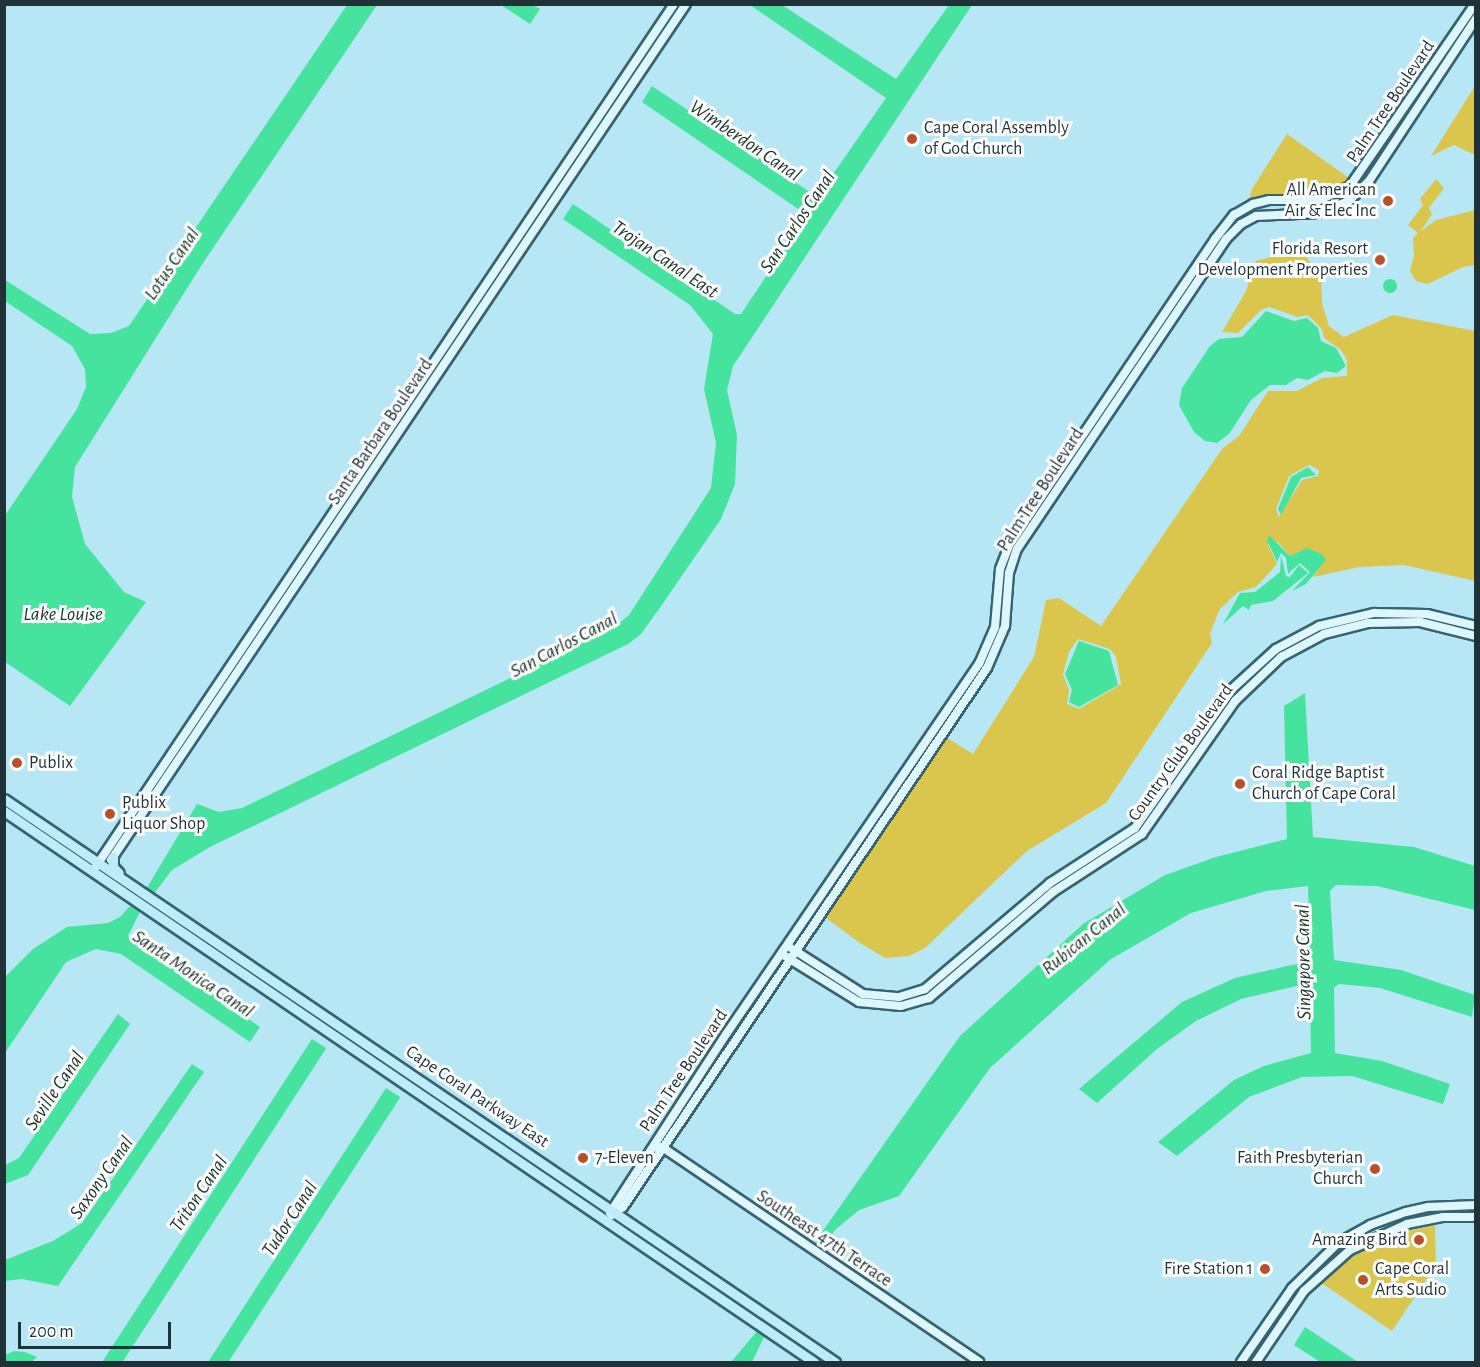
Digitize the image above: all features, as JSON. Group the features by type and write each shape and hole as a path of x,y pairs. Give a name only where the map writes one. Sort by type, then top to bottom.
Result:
{"main road":[{"name":"Santa Barbara Boulevard","path":"96,874 674,4"},
{"name":"Santa Barbara Boulevard","path":"102,865 113,857 686,4"},
{"name":"Palm Tree Boulevard","path":"614,1210 650,1150 957,696 993,636 1003,558 1019,529 1229,220 1261,201 1319,200 1338,194 1356,181 1475,4"},
{"name":"Palm Tree Boulevard","path":"607,1220 662,1147 965,701 1001,638 1010,567 1026,535 1231,234 1256,216 1322,213 1344,204 1364,186 1476,20"},
{"path":"1356,181 1364,186"},
{"path":"1294,213 1295,200"},
{"path":"1319,200 1322,213"},
{"path":"1019,529 1026,535"},
{"name":"Country Club Boulevard","path":"781,954 853,1000 900,1006 939,992 1044,888 1139,824 1232,689 1285,644 1319,626 1374,613 1427,614 1476,626"},
{"name":"Country Club Boulevard","path":"787,945 856,992 882,998 899,997 940,980 1049,895 1142,834 1235,701 1266,668 1296,647 1338,629 1389,621 1433,624 1476,636"},
{"path":"993,636 1001,638"},
{"path":"957,696 965,701"},
{"path":"917,753 925,759"},
{"path":"6,804 141,889"},
{"name":"Cape Coral Parkway East","path":"6,804 96,874 814,1362"},
{"path":"881,807 889,812"},
{"path":"113,857 114,868 141,889"},
{"path":"844,861 852,866"},
{"path":"1044,888 1049,895"},
{"name":"Cape Coral Parkway East","path":"141,889 835,1362"},
{"path":"805,919 813,924"},
{"path":"250,978 258,976 284,993 297,995"},
{"path":"292,1006 302,1005 331,1024 345,1027"},
{"path":"365,1055 373,1054 410,1078 421,1079"},
{"path":"416,1090 426,1090 466,1116 471,1113"},
{"path":"650,1150 662,1147"},
{"name":"Southeast 47th Terrace","path":"662,1147 979,1362"},
{"path":"1241,1362 1292,1288 1338,1244 1371,1225 1406,1212 1428,1207 1476,1205"},
{"path":"1256,1362 1304,1291 1351,1249 1407,1224 1443,1217 1476,1217"},
{"path":"726,1302 736,1301 773,1326 788,1329"}],"shaded area":[{"path":"1475,86 1475,155 1454,145 1431,156"},
{"path":"1287,134 1352,180 1331,195 1309,199 1269,197 1248,204 1252,189"},
{"path":"1436,179 1444,188 1429,208 1432,214 1421,231 1436,220 1475,210 1475,265 1463,267 1428,284 1416,281 1410,271 1414,256 1413,238 1418,233 1408,225 1423,205 1420,199"},
{"path":"1301,249 1321,279 1322,303 1329,326 1344,337 1393,315 1475,331 1475,581 1404,565 1359,567 1313,577 1325,560 1296,554 1290,556 1278,542 1268,544 1277,564 1256,587 1238,592 1220,609 1210,633 1212,643 1106,803 1027,851 925,948 909,956 885,958 822,915 944,736 973,754 1034,657 1046,600 1059,598 1101,626 1222,449 1239,436 1268,391 1297,391 1322,378 1347,376 1347,360 1341,350 1324,338 1322,329 1308,315 1298,317 1269,307 1261,310 1238,333 1222,332 1246,291 1256,261","holes":["1309,465 1319,470 1318,476 1302,480 1279,517 1276,509 1289,476","1078,639 1110,649 1116,657 1121,684 1079,709 1067,704 1069,690 1063,674 1069,652"]},
{"path":"1435,1225 1436,1265 1392,1331 1320,1282 1345,1259 1368,1245 1391,1235"}],"water":[{"path":"347,5 377,5 201,266 75,467 72,497 85,544 124,592 146,602 70,706 5,662 4,517 77,409 86,387 85,369 72,346 5,301 5,280 90,334 111,333 129,326"},
{"path":"501,5 533,5 540,9 530,24"},
{"path":"750,5 782,5 896,79 949,5 972,5 733,366 727,390 737,435 735,484 721,519 659,609 641,634 628,644 210,847 172,870 140,912 128,936 260,1027 250,1042 121,954 96,949 66,962 5,1053 5,977 33,949 67,927 108,923 120,917 148,886 197,804 219,812 242,808 612,629 629,615 711,488 716,443 704,389 713,334 690,305 563,219 573,204 735,314 741,314 807,215 642,102 652,86 817,197 886,98"},
{"path":"1387,279 1393,279 1397,286 1393,293 1387,293 1383,289 1383,283"},
{"path":"1266,311 1294,321 1307,318 1318,328 1321,341 1336,348 1346,366 1337,373 1325,371 1308,380 1297,378 1286,385 1270,385 1251,400 1229,434 1217,443 1205,441 1194,432 1179,405 1182,388 1210,346 1219,339 1242,337"},
{"path":"1308,467 1316,475 1301,478 1281,515 1278,509 1291,477"},
{"path":"1269,535 1290,556 1307,548 1322,554 1326,560 1306,584 1292,591 1310,572 1300,563 1288,574 1286,558 1281,553 1277,562 1267,540"},
{"path":"1281,555 1286,576 1290,577 1299,565 1308,573 1273,601 1251,605 1249,610 1243,606 1223,624 1240,593 1255,592 1280,572"},
{"path":"1079,641 1109,651 1118,685 1079,707 1069,702 1072,690 1065,674"},
{"name":"Rubican Canal","path":"1305,693 1313,837 1414,847 1475,866 1475,910 1377,886 1336,885 1330,891 1334,960 1401,970 1475,995 1472,1017 1380,988 1339,984 1334,988 1335,1053 1382,1061 1450,1084 1443,1104 1352,1076 1302,1077 1249,1097 1177,1156 1158,1142 1234,1080 1264,1066 1311,1053 1310,990 1301,985 1241,999 1196,1021 1157,1049 1097,1103 1079,1089 1182,1002 1235,978 1310,961 1308,886 1266,891 1191,913 1111,959 990,1068 899,1196 859,1210 835,1230 823,1247 815,1242 960,1036 1083,924 1165,875 1216,857 1287,839 1284,706"},
{"path":"118,1014 130,1024 28,1175 5,1184 5,1165 19,1158"},
{"path":"312,1039 326,1048 123,1362 102,1362"},
{"path":"192,1064 204,1072 58,1286 22,1279 5,1281 5,1260 53,1241 82,1223"},
{"path":"386,1088 400,1097 228,1362 208,1362"},
{"path":"1305,1327 1358,1362 1320,1362 1294,1345"},
{"path":"758,1330 765,1335 752,1362 731,1362"},
{"path":"14,1351 25,1352 37,1357 32,1362 5,1362 5,1355"}],"place":[{"name":"Cape Coral Assembly of God Church","path":"912,139"},
{"name":"All American Air & Elec Inc","path":"1388,201"},
{"name":"Florida Resort Development Properties","path":"1380,260"},
{"name":"Publix","path":"17,763"},
{"name":"Coral Ridge Baptist Church of Cape Coral","path":"1240,784"},
{"name":"Publix Liquor Shop","path":"110,814"},
{"name":"7-Eleven","path":"583,1158"},
{"name":"Faith Presbyterian Church","path":"1375,1169"},
{"name":"Amazing Bird","path":"1419,1240"},
{"name":"Fire Station 1","path":"1265,1269"},
{"name":"Cape Coral Arts Sudio","path":"1363,1280"}],"water label":[{"name":"Wimberdon Canal","path":"745,141"},
{"name":"San Carlos Canal","path":"798,222"},
{"name":"Trojan Canal East","path":"665,260"},
{"name":"Lotus Canal","path":"172,264"},
{"name":"Lake Louise","path":"63,614"},
{"name":"San Carlos Canal","path":"564,645"},
{"name":"Singapore Canal","path":"1304,962"},
{"name":"Santa Monica Canal","path":"193,974"},
{"name":"Seville Canal","path":"55,1091"},
{"name":"Saxony Canal","path":"102,1178"},
{"name":"Triton Canal","path":"199,1194"},
{"name":"Tudor Canal","path":"290,1219"}]}
